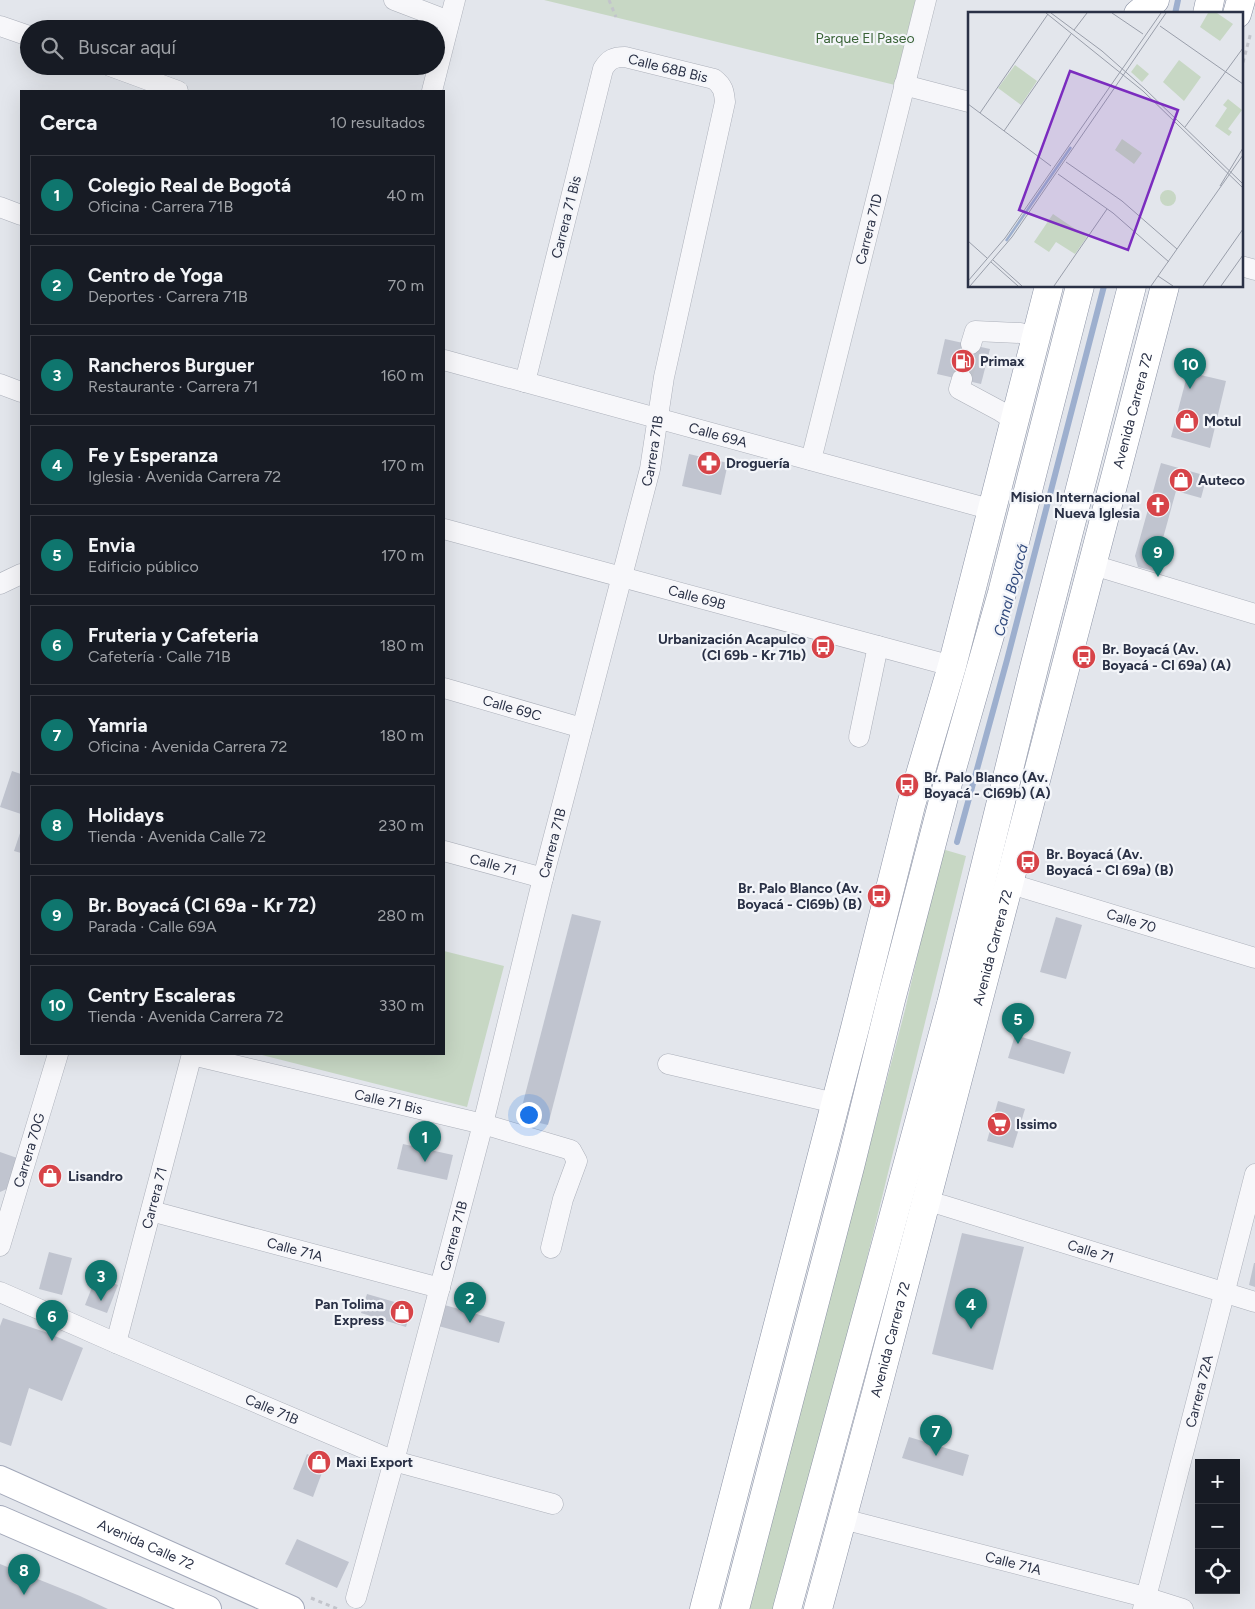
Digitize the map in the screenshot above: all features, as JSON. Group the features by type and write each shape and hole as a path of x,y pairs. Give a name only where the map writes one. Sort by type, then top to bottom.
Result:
{"highway":[{"path":"1141,12 1156,0"},
{"path":"1240,0 1245,20"},
{"path":"704,1609 911,805 952,666 1048,288"},
{"path":"735,1609 899,971 964,726 1002,593 1079,288"},
{"name":"Avenida Carrera 72","path":"787,1609 951,1004 1035,664 1131,288"},
{"name":"Avenida Carrera 72","path":"818,1609 1164,288"},
{"path":"1035,664 1045,746"},
{"path":"952,666 964,726"},
{"path":"799,1242 850,1167"},
{"path":"882,1259 892,1332"},
{"path":"834,1436 876,1393"},
{"path":"735,1488 745,1568"}],"main road":[{"name":"Avenida Calle 72","path":"0,1479 291,1609"},
{"path":"0,1519 208,1609"}],"street":[{"path":"394,0 450,21"},
{"path":"445,40 455,0"},
{"name":"Carrera 71D","path":"811,460 926,0"},
{"path":"0,26 20,33"},
{"name":"Calle 68B Bis","path":"614,57 625,57 714,79 720,84"},
{"name":"Carrera 71 Bis","path":"525,382 603,68 607,61 614,57"},
{"path":"134,75 175,90"},
{"path":"432,90 436,75"},
{"name":"Carrera 71B","path":"356,1598 483,1124 543,878 650,469 664,377 725,102 724,90 720,84"},
{"path":"904,86 968,102"},
{"path":"0,207 20,215"},
{"path":"1242,266 1255,270"},
{"path":"971,344 974,330 1020,333 1036,337"},
{"name":"Calle 69A","path":"445,360 993,510"},
{"path":"962,379 959,389 1015,421"},
{"path":"0,384 20,392"},
{"name":"Calle 69B","path":"445,530 952,666"},
{"path":"1093,565 1255,614"},
{"path":"0,584 20,574"},
{"path":"859,736 878,646"},
{"name":"Calle 69C","path":"445,688 582,728"},
{"name":"Calle 71","path":"445,851 543,878"},
{"name":"Calle 70","path":"1008,883 1255,958"},
{"name":"Carrera 70G","path":"0,1246 5,1210 58,1055"},
{"name":"Calle 71 Bis","path":"192,1055 483,1124 570,1150 577,1161 563,1199 551,1248"},
{"name":"Carrera 71","path":"116,1343 192,1055"},
{"path":"668,1064 835,1103"},
{"name":"Carrera 72A","path":"1144,1603 1255,1174"},
{"name":"Calle 71","path":"926,1202 942,1205 1255,1302"},
{"name":"Calle 71A","path":"151,1211 440,1288"},
{"name":"Calle 71B","path":"0,1292 394,1461 553,1504"},
{"name":"Calle 71A","path":"843,1519 1144,1603 1183,1609"}],"path":[{"path":"609,0 616,18"},
{"path":"1242,58 1245,20"}],"green space":[{"name":"Parque El Paseo","path":"544,0 916,0 895,85"},
{"path":"942,849 966,856 854,1311 776,1609 749,1609 905,1010"},
{"path":"445,951 504,966 467,1107 262,1055 445,1055"}],"building":[{"name":"Primax","path":"945,339 990,349 981,384 937,374"},
{"path":"1188,372 1226,381 1210,448 1171,437"},
{"path":"689,454 728,463 721,495 682,486"},
{"path":"1161,463 1207,476 1201,498 1176,491 1154,571 1138,567 1135,556"},
{"path":"12,771 20,774 20,814 0,807"},
{"path":"20,833 20,853 14,851"},
{"path":"572,914 601,921 548,1125 519,1118"},
{"path":"1056,917 1082,925 1066,979 1040,972"},
{"path":"1015,1035 1071,1052 1064,1074 1008,1058"},
{"path":"998,1101 1025,1109 1013,1148 987,1141"},
{"path":"403,1144 453,1155 447,1180 397,1169"},
{"path":"0,1152 20,1159 9,1188 0,1192"},
{"path":"962,1233 1024,1247 993,1370 932,1354"},
{"path":"49,1252 72,1258 62,1295 39,1289"},
{"path":"1255,1263 1255,1287 1249,1285"},
{"path":"96,1277 118,1285 107,1313 85,1305"},
{"path":"367,1294 412,1307 406,1327 361,1313"},
{"path":"441,1304 505,1322 499,1343 435,1325"},
{"path":"3,1318 48,1333 83,1348 62,1401 29,1388 11,1446 0,1442 0,1326"},
{"path":"909,1437 969,1455 963,1476 902,1458"},
{"path":"307,1454 326,1462 313,1497 293,1489"},
{"path":"297,1539 349,1562 337,1588 285,1564"},
{"path":"0,1564 80,1596 108,1609 0,1609"}],"waterway":[{"name":"Canal Boyacá","path":"1175,12 1178,0"},
{"name":"Canal Boyacá","path":"957,842 1007,660 1103,288"}],"tunnel":[{"path":"962,379 971,344"}],"place":[{"name":"Primax","path":"963,361"},
{"name":"Centry Escaleras","path":"1190,389"},
{"name":"Motul","path":"1187,421"},
{"name":"Droguería","path":"709,463"},
{"name":"Auteco","path":"1181,480"},
{"name":"Mision Internacional Nueva Iglesia","path":"1158,505"},
{"name":"Br. Boyacá (Cl 69a - Kr 72)","path":"1158,577"},
{"name":"Urbanización Acapulco (Cl 69b - Kr 71b)","path":"823,647"},
{"name":"Br. Boyacá (Av. Boyacá - Cl 69a) (A)","path":"1084,657"},
{"name":"Br. Palo Blanco (Av. Boyacá - Cl69b) (A)","path":"907,785"},
{"name":"Br. Boyacá (Av. Boyacá - Cl 69a) (B)","path":"1028,862"},
{"name":"Br. Palo Blanco (Av. Boyacá - Cl69b) (B)","path":"879,896"},
{"name":"Envia","path":"1018,1044"},
{"name":"Issimo","path":"999,1124"},
{"name":"Colegio Real de Bogotá","path":"425,1162"},
{"name":"Lisandro","path":"50,1176"},
{"name":"Rancheros Burguer","path":"101,1301"},
{"name":"Pan Tolima Express","path":"402,1312"},
{"name":"Centro de Yoga","path":"470,1323"},
{"name":"Fe y Esperanza","path":"971,1329"},
{"name":"Fruteria y Cafeteria","path":"52,1341"},
{"name":"Yamria","path":"936,1456"},
{"name":"Maxi Export","path":"319,1462"},
{"name":"Holidays","path":"24,1595"}]}
